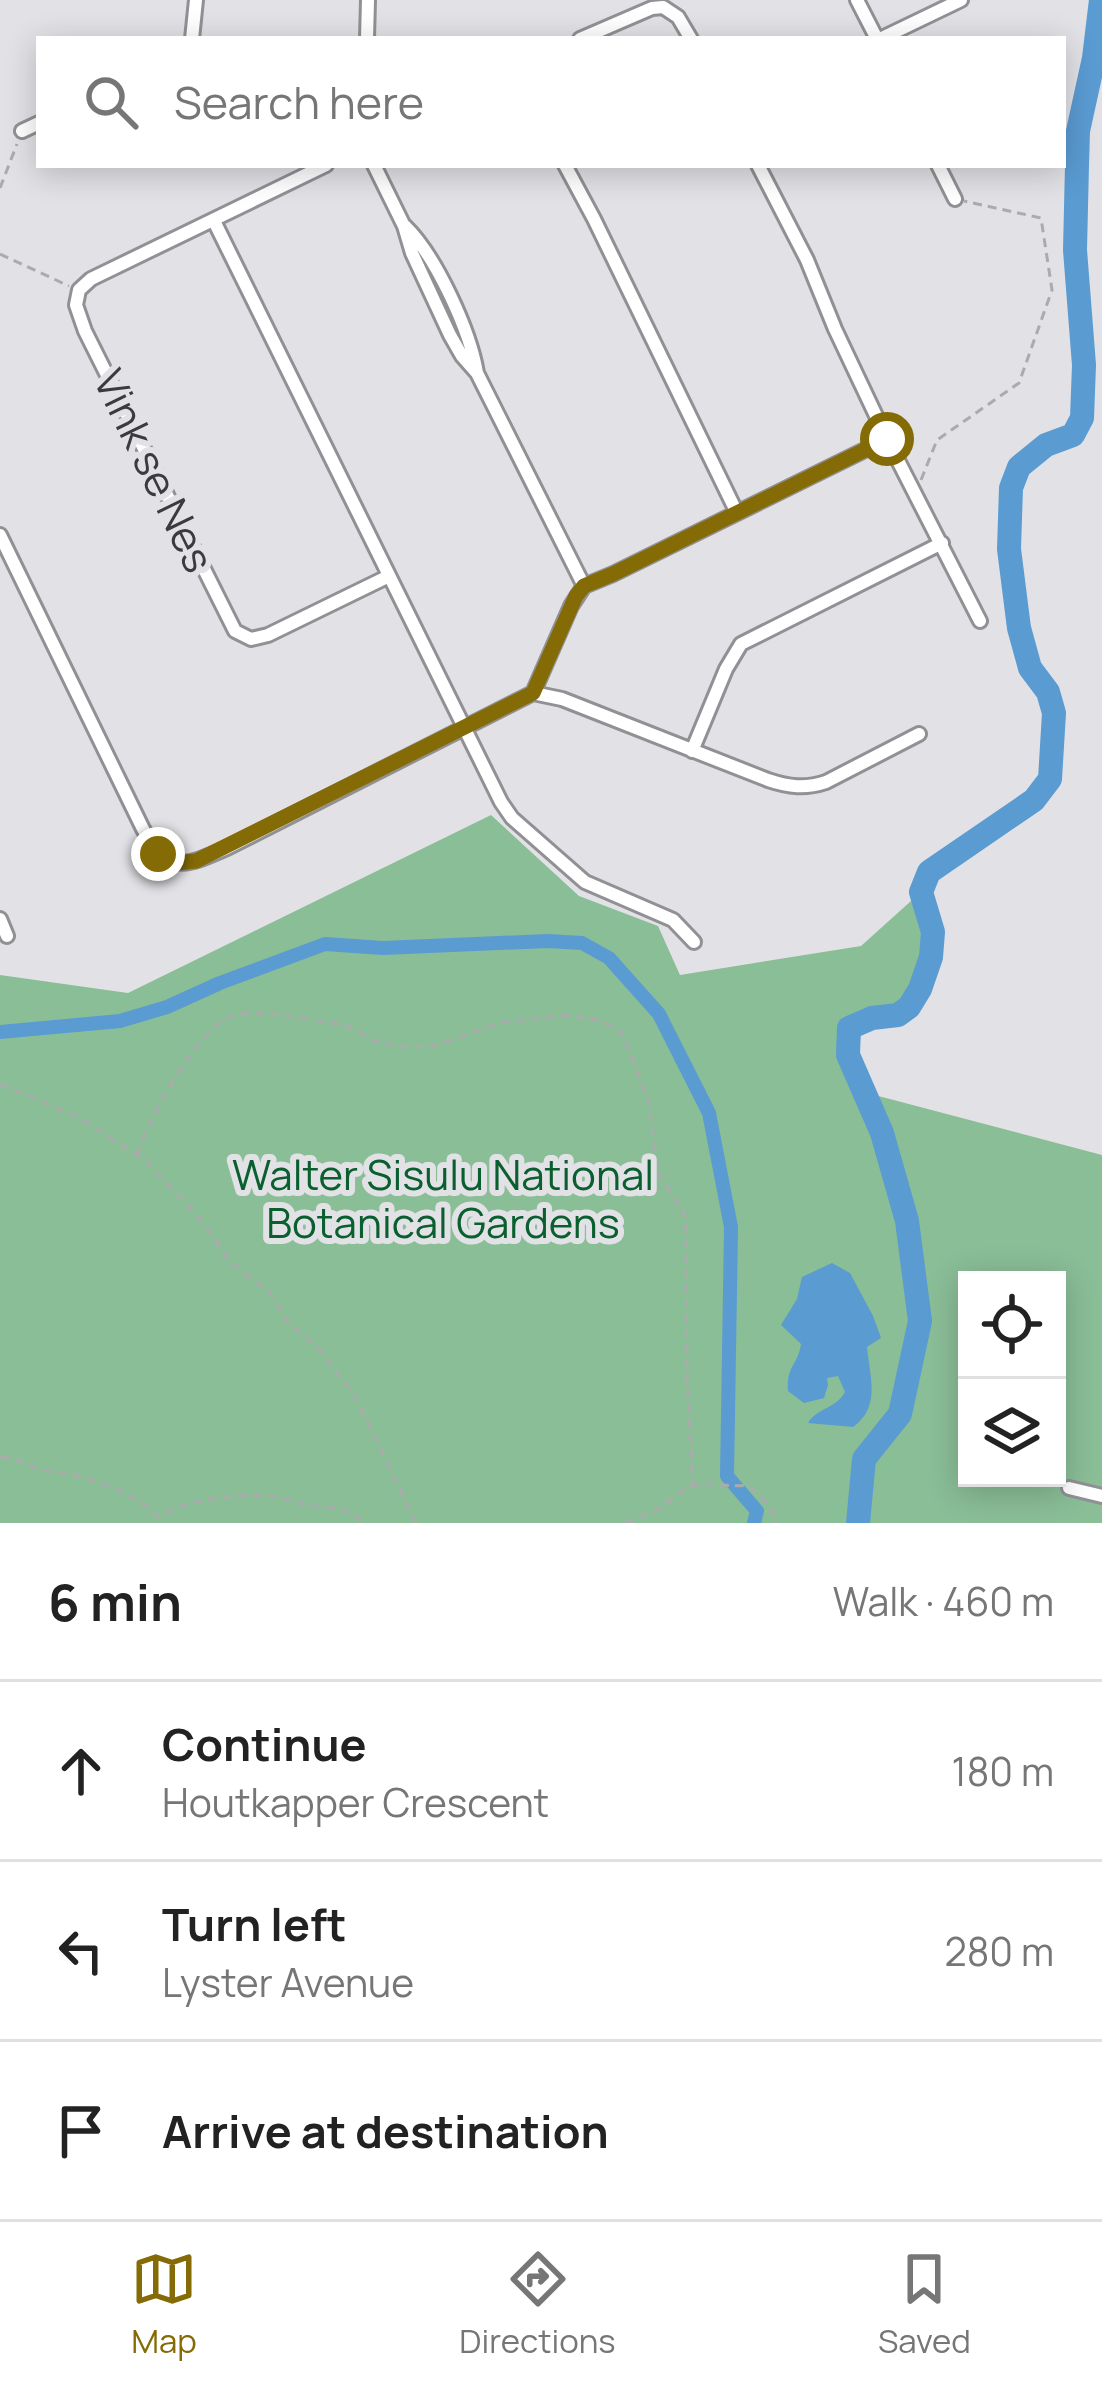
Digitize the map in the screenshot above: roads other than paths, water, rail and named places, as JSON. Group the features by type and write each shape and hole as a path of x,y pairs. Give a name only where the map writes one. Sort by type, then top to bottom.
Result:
{"street":[{"path":"192,36 196,0"},
{"path":"367,36 368,0"},
{"path":"857,0 876,36"},
{"path":"884,36 961,0"},
{"path":"587,36 663,7 678,16 690,36"},
{"path":"22,131 36,124"},
{"path":"320,168 214,221 512,818 585,882 673,920 694,942"},
{"path":"375,168 404,226 424,248 447,292 466,332 477,373 584,586"},
{"path":"567,168 737,513"},
{"path":"760,168 807,260 887,439 980,621"},
{"path":"940,168 955,199"},
{"name":"Vink se Nes","path":"214,221 91,279 79,290 76,304 85,331 235,631 251,639 268,635 389,576"},
{"path":"0,535 158,854 176,863 196,861 533,693 584,586 887,439"},
{"path":"692,751 726,669 742,644 942,543"},
{"path":"533,693 562,699 784,785 811,787 919,734"},
{"path":"0,920 7,936"},
{"path":"1069,1488 1102,1496"}],"water":[{"path":"832,1263 850,1273 881,1338 867,1347 871,1401 853,1427 808,1423 845,1392 838,1376 827,1378 824,1398 804,1403 788,1391 801,1344 781,1325 797,1299 802,1277"}],"waterway":[{"path":"858,1523 864,1459 900,1414 920,1321 907,1221 882,1133 848,1055 849,1028 872,1018 898,1015 920,989 931,957 933,932 921,892 929,872 1034,800 1050,779 1054,713 1048,692 1030,668 1019,628 1009,549 1011,488 1019,467 1046,445 1073,435 1082,418 1084,365 1075,250 1078,131 1101,0"},
{"path":"0,1032 120,1021 325,944 383,948 548,941 582,943 609,958 659,1014 709,1113 731,1227 727,1476 757,1511 754,1523"}],"park label":[{"name":"Walter Sisulu National Botanical Gardens","path":"443,1199"}]}
